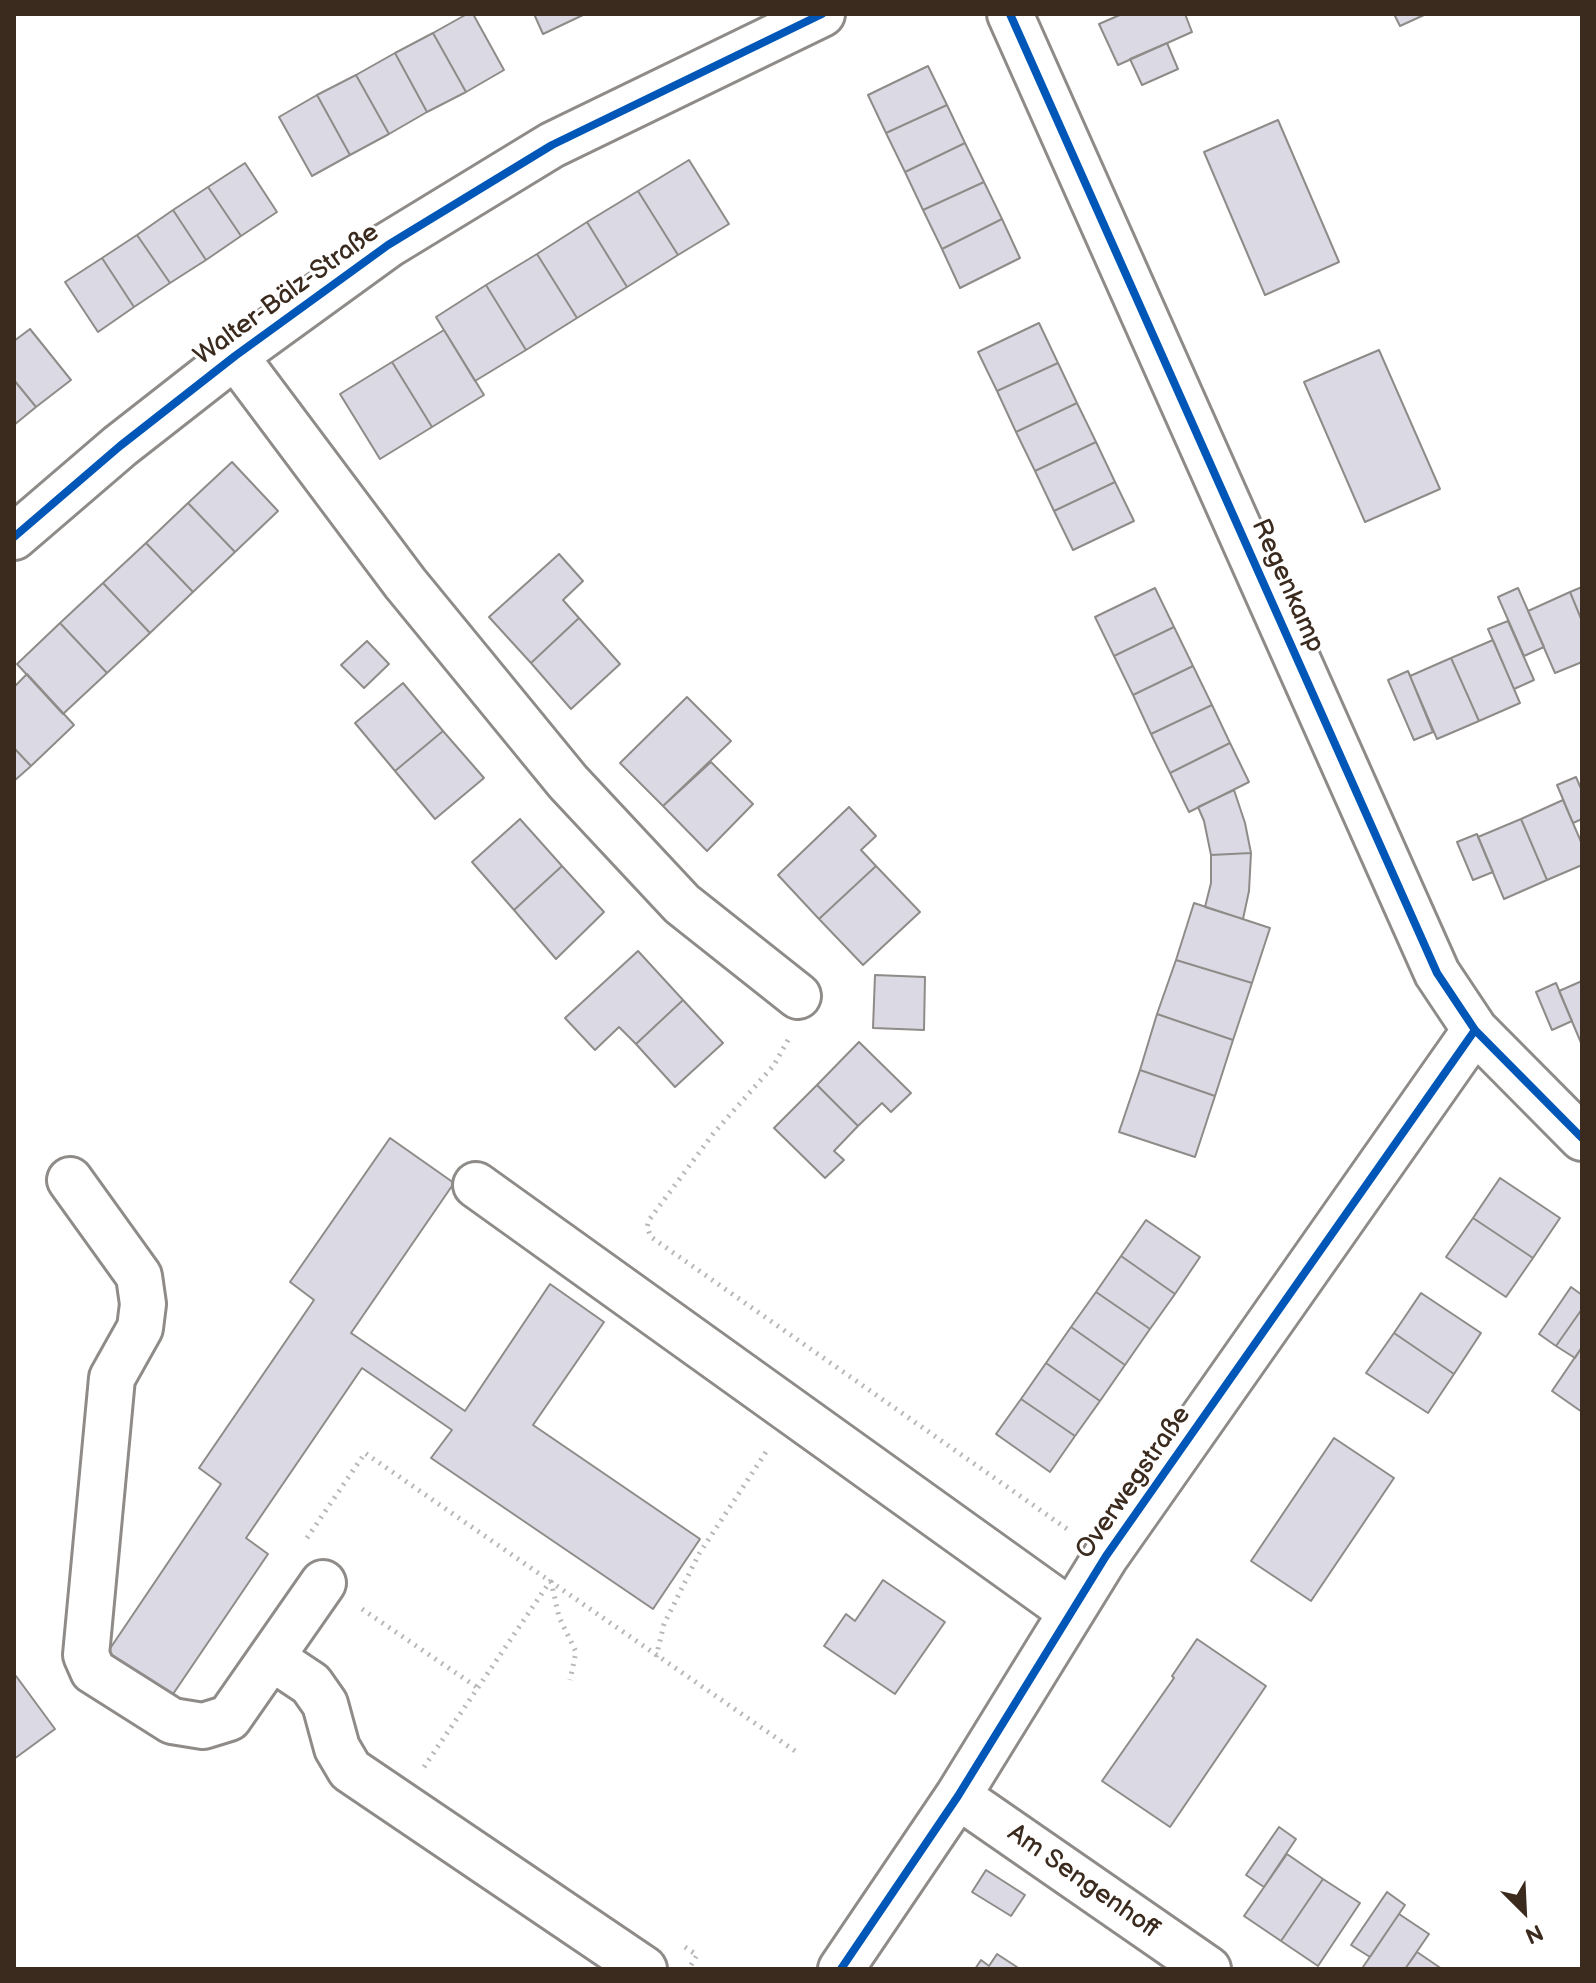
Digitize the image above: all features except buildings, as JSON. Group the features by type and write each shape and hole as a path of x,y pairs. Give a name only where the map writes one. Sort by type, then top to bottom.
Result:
{"street":[{"name":"Walter-Bälz-Straße","path":"14,537 120,446 235,356 388,245 552,145 822,14"},
{"name":"Regenkamp","path":"1010,14 1437,973 1475,1030 1582,1138"},
{"name":"Walter-Bälz-Straße","path":"235,356 405,583 568,782 682,904 798,996"},
{"name":"Overwegstraße","path":"841,1969 958,1796 1106,1556 1475,1030"},
{"path":"70,1180 139,1276 143,1304 140,1328 112,1378 86,1655 93,1671 172,1721 203,1726 229,1718 323,1583"},
{"path":"476,1185 1070,1611"},
{"path":"272,1658 311,1684 325,1704 337,1748 350,1770 644,1969"},
{"name":"Am Sengenhoff","path":"958,1796 1208,1969"}],"path":[{"path":"798,996 788,1041 774,1065 713,1134 649,1220 647,1227 651,1237 1106,1556"},
{"path":"656,1657 664,1624 699,1554 792,1411"},
{"path":"478,1688 291,1561 365,1453 798,1753"},
{"path":"551,1580 559,1617 576,1652 570,1680"},
{"path":"399,1804 551,1580"}],"cycle path":[{"path":"14,537 120,446 235,356 388,245 552,145 822,14"},
{"path":"1010,14 1437,973 1475,1030 1582,1138"},
{"path":"841,1969 958,1796 1106,1556 1475,1030"}]}
